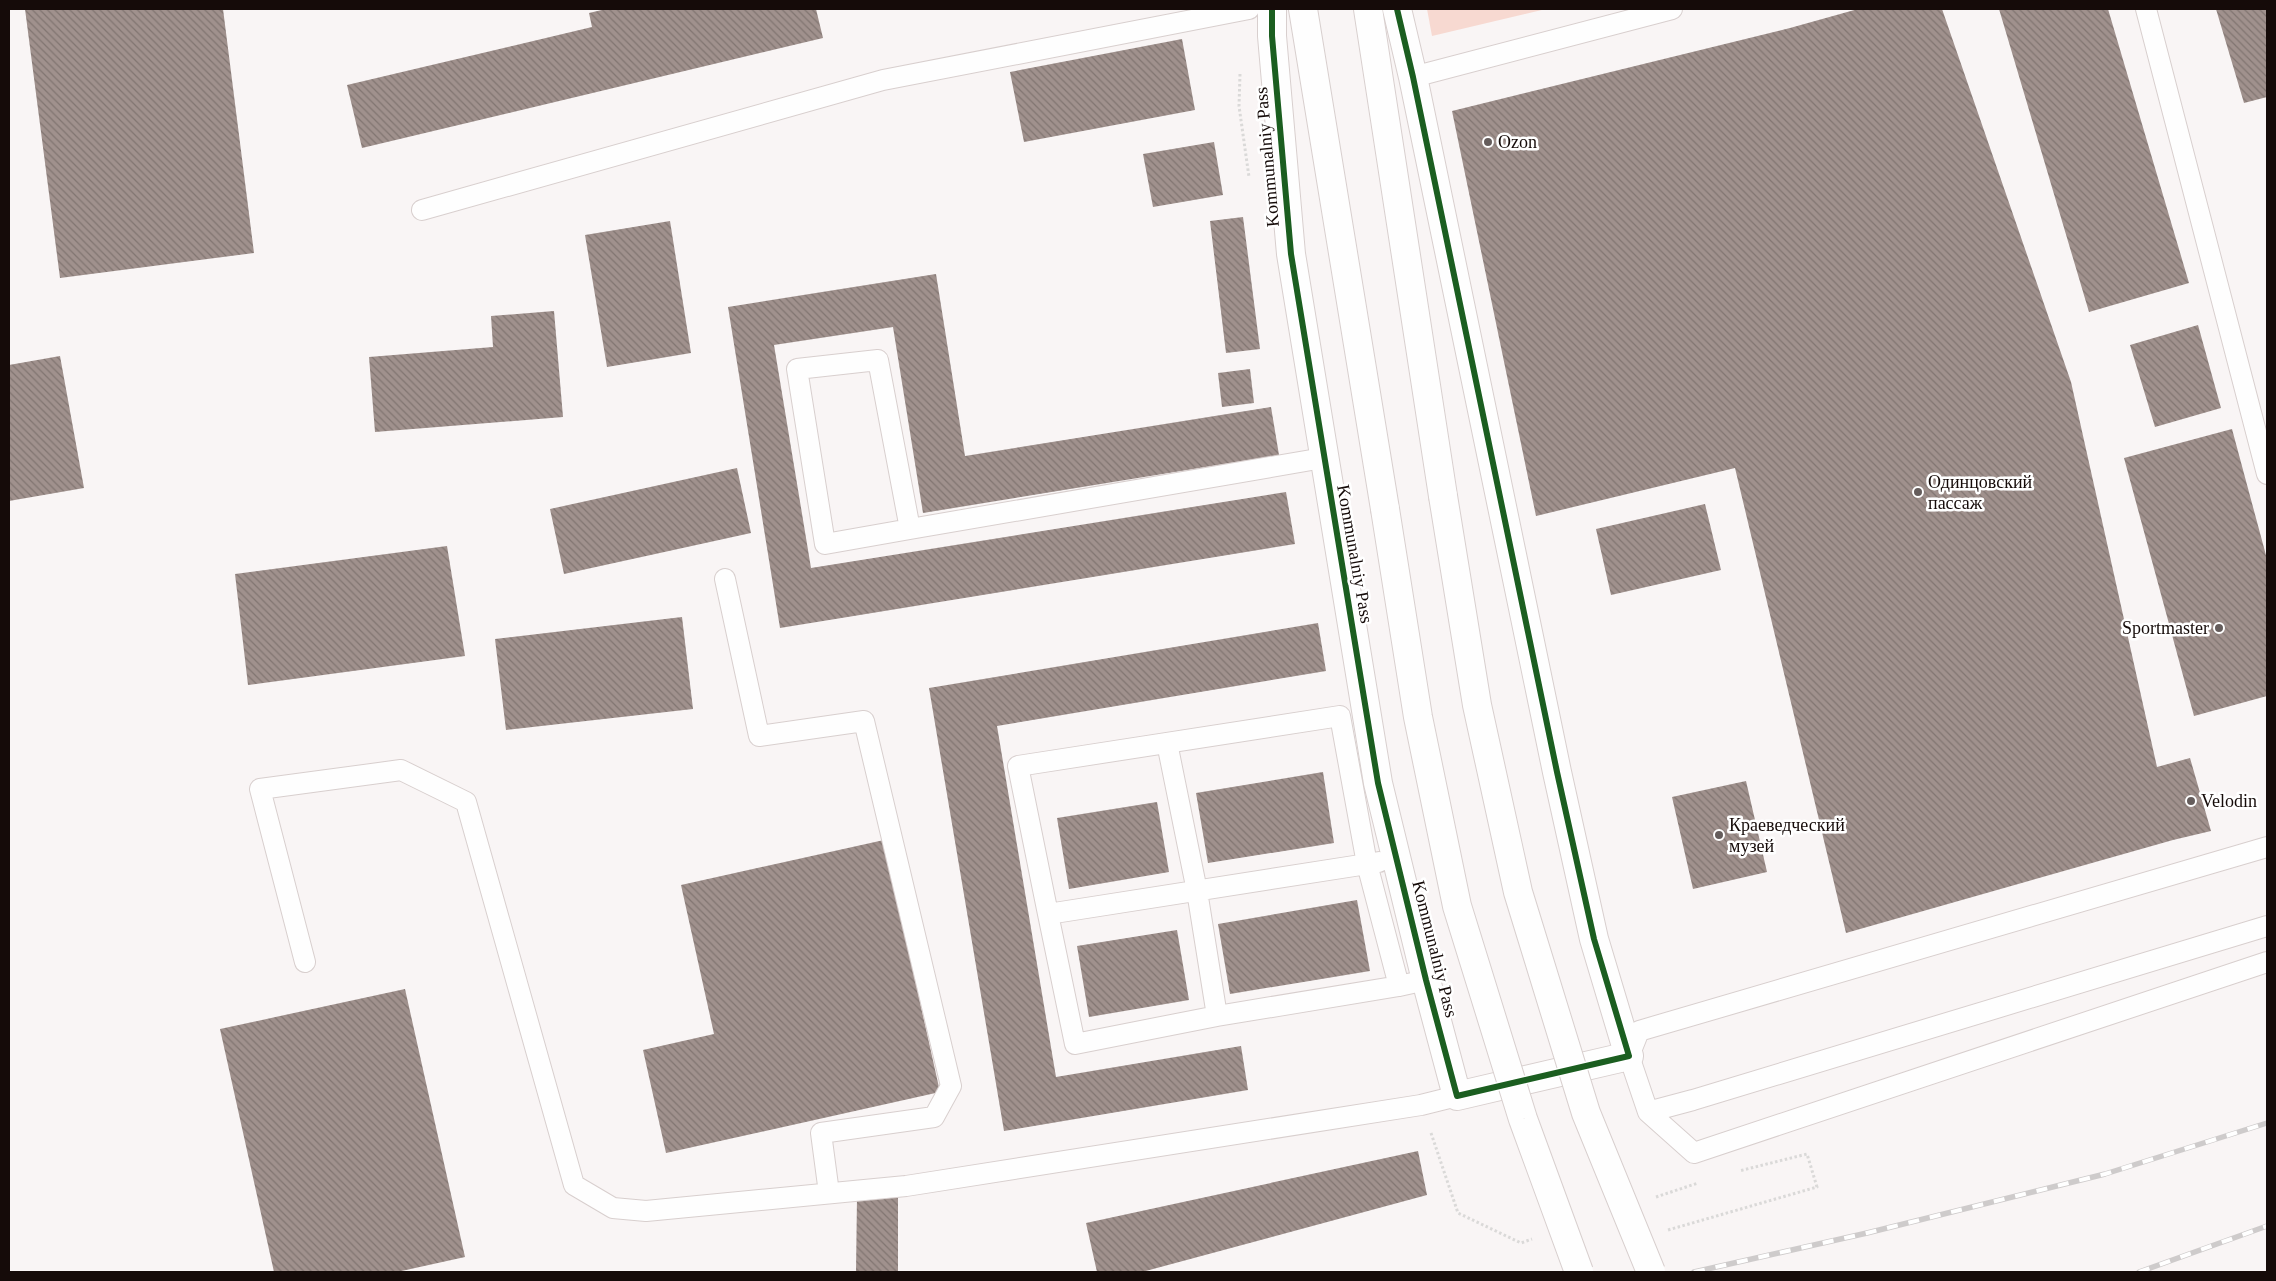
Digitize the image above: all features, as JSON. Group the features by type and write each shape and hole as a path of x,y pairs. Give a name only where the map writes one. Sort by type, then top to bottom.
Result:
{"main road":[{"name":"Kommunalniy Pass","path":"1272,9 1272,36 1291,254 1323,458 1353,714 1378,783 1426,980 1457,1096"},
{"path":"1303,9 1418,716 1458,906 1523,1119 1579,1272"},
{"path":"1368,9 1477,705 1518,892 1586,1113 1651,1272"},
{"path":"1397,9 1413,77 1559,782 1594,939 1629,1056 1457,1096"}],"lane":[{"path":"422,210 883,80 1249,9"},
{"path":"1413,77 1672,9"},
{"path":"2146,9 2267,474"},
{"path":"910,530 878,360 797,369 825,544 910,530 1323,458"},
{"path":"724,579 759,736 864,721 951,1086 934,1117 821,1133 829,1193"},
{"path":"1399,986 1367,864 1353,714 1018,766 1074,1044 1217,1016 1399,986 1426,980"},
{"path":"1167,744 1197,891 1217,1016"},
{"path":"305,962 260,789 401,770 466,802 574,1185 613,1208 646,1211 906,1186 1421,1105 1457,1096"},
{"path":"2267,847 1639,1032 1629,1056 1648,1112 1694,1153 2267,962"},
{"path":"1048,914 1397,859"},
{"path":"1648,1112 2267,926"}],"path":[{"path":"1674,1228 1817,1187 1807,1154 1734,1172"}],"shaded area":[{"path":"1427,9 1546,9 1432,36"}],"building":[{"path":"25,9 223,9 254,253 60,278"},
{"path":"606,9 816,9 823,38 362,148 347,85 592,27 589,13"},
{"name":"Одинцовский пассаж","path":"1858,9 1942,9 2071,382 2157,767 2190,758 2211,831 2173,840 1846,933 1735,468 1536,516 1452,111 1790,28"},
{"path":"1999,9 2108,9 2189,283 2089,312"},
{"path":"2216,9 2267,9 2267,97 2244,103"},
{"path":"1182,39 1195,110 1024,142 1010,72"},
{"path":"1214,142 1223,195 1153,207 1143,154"},
{"path":"1243,217 1260,349 1226,353 1210,221"},
{"path":"670,221 691,353 607,367 585,235"},
{"path":"936,274 965,456 1271,407 1279,455 923,513 893,327 774,345 811,568 1286,492 1295,544 780,628 728,307"},
{"path":"554,311 563,417 375,432 369,357 493,347 491,316"},
{"path":"2198,325 2221,408 2155,427 2130,345"},
{"path":"60,356 84,488 9,501 9,365"},
{"path":"1250,369 1254,403 1222,407 1218,373"},
{"name":"Sportmaster","path":"2232,429 2267,559 2267,696 2194,716 2124,458"},
{"path":"737,468 751,533 564,574 550,509"},
{"path":"1705,504 1721,570 1611,595 1596,529"},
{"path":"447,546 465,656 248,685 235,574"},
{"path":"682,617 693,709 506,730 495,639"},
{"path":"1318,623 1326,671 997,726 1056,1077 1241,1046 1248,1090 1004,1131 929,688"},
{"path":"1323,772 1334,843 1208,863 1196,793"},
{"name":"Краеведческий музей","path":"1746,781 1767,872 1693,889 1672,797"},
{"path":"1157,802 1169,872 1069,889 1057,818"},
{"path":"884,840 940,1092 666,1153 643,1050 714,1034 681,885"},
{"path":"1357,900 1370,971 1230,994 1218,924"},
{"path":"1177,930 1189,1000 1089,1017 1077,946"},
{"path":"405,989 465,1257 397,1272 274,1272 220,1029"},
{"path":"1418,1151 1427,1195 1142,1272 1097,1272 1086,1223"},
{"path":"857,1197 898,1198 898,1272 856,1272"}],"railway":[{"path":"1694,1272 1867,1233 2105,1174 2267,1123"},
{"path":"2139,1272 2267,1226"}],"cycle path":[{"path":"1272,9 1272,36 1291,254 1378,783 1426,980 1457,1096 1629,1056 1594,939 1557,772 1413,77 1397,9"}],"place":[{"name":"Ozon","path":"1488,142"},
{"name":"Одинцовский пассаж","path":"1918,492"},
{"name":"Sportmaster","path":"2219,628"},
{"name":"Velodin","path":"2191,801"},
{"name":"Краеведческий музей","path":"1719,835"}]}
